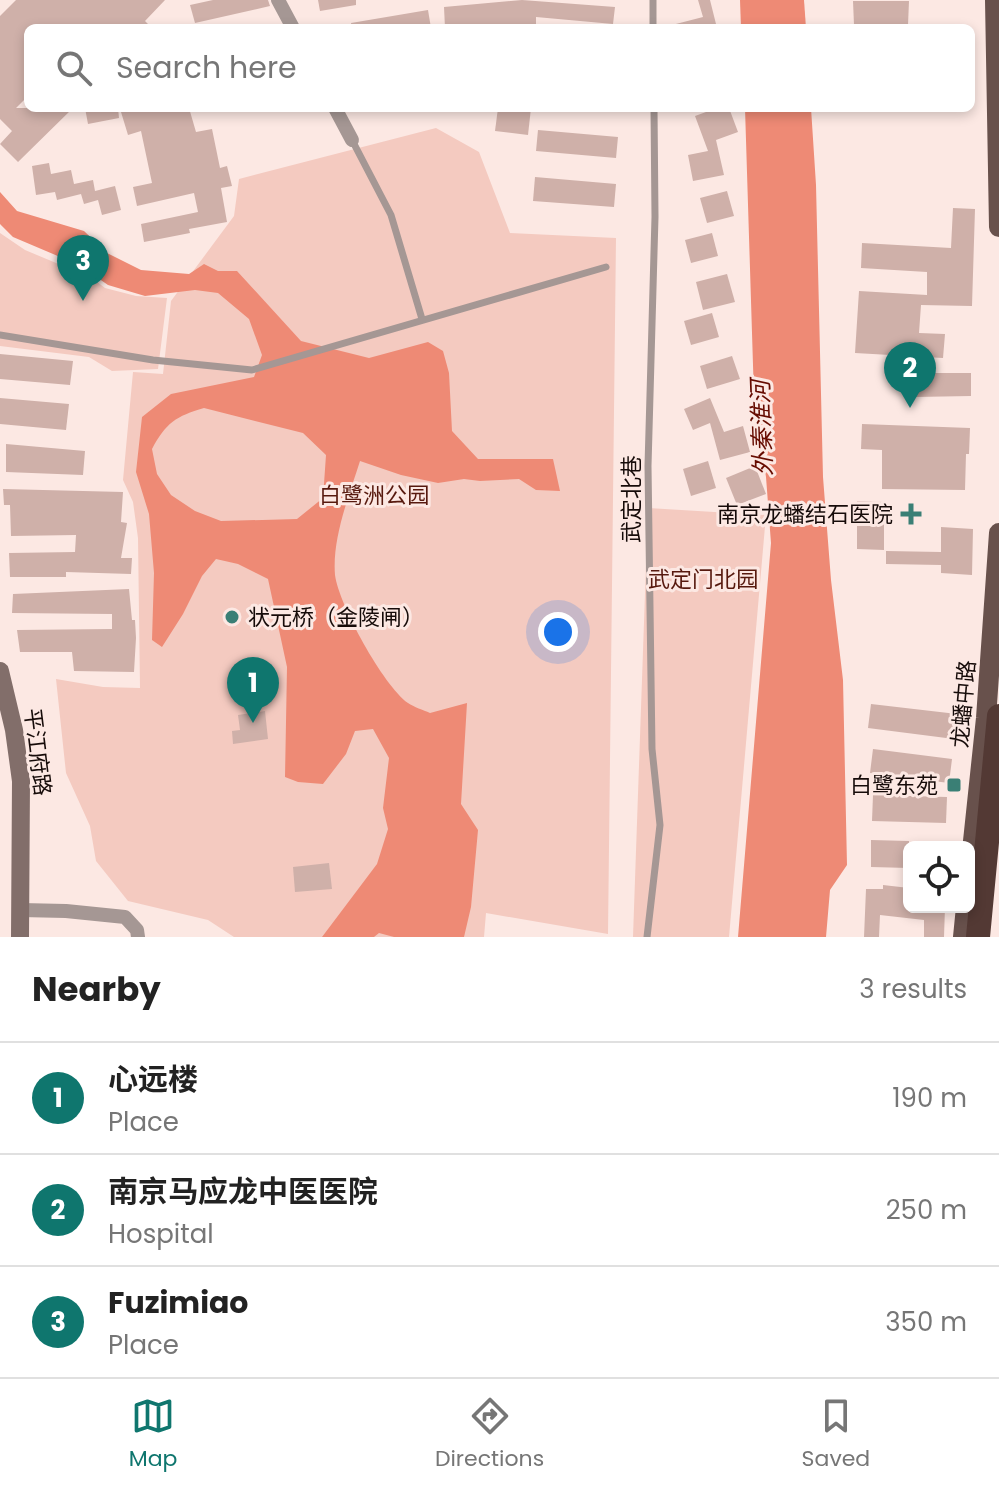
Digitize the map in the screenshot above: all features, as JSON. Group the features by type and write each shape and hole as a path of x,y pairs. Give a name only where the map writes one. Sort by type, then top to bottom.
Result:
{"highway":[{"path":"978,937 999,716"},
{"path":"993,937 999,868"}],"main road":[{"path":"995,0 999,227"},
{"name":"龙蟠中路","path":"973,841 986,718 999,533"},
{"path":"963,937 965,913"}],"street":[{"path":"278,0 291,24"},
{"path":"337,112 352,140"},
{"name":"平江府路","path":"0,671 7,730 21,781 20,937"},
{"path":"21,910 125,917 137,930 138,937"}],"lane":[{"path":"653,0 653,24"},
{"name":"武定北巷","path":"647,937 660,825 652,749 648,466 655,217 654,112"},
{"path":"352,140 391,215 422,319"},
{"path":"0,335 153,360 252,370 606,267"}],"green space":[{"name":"白鹭洲公园","path":"436,128 479,152 510,233 616,238 608,934 486,913 484,937 234,937 208,920 128,901 96,861 90,826 66,773 56,679 103,687 140,688 138,538 133,502 123,480 133,372 163,374 171,301 234,216 239,179"},
{"path":"0,233 25,250 92,278 105,288 136,296 167,298 158,369 112,371 89,357 0,346"},
{"name":"武定门北园","path":"648,508 766,515 729,937 633,937"}],"water":[{"path":"740,0 804,0 806,24 741,24"},
{"name":"外秦淮河","path":"745,112 811,112 823,477 843,680 847,865 830,890 826,937 738,937 771,543 766,477 754,397"},
{"path":"0,192 17,211 84,231 107,253 141,270 189,274 204,264 218,271 237,271 301,341 369,358 428,342 443,351 449,373 452,431 478,459 553,459 560,491 536,490 519,479 464,479 438,483 360,461 336,546 335,575 345,605 364,644 398,694 408,703 430,713 467,703 461,804 478,830 471,907 464,937 394,937 379,933 374,937 322,937 377,864 388,829 383,808 389,758 373,729 355,731 346,754 323,784 298,782 285,777 287,667 268,579 238,564 216,559 202,576 162,647 152,640 154,573 149,514 136,472 142,417 171,394 254,377 262,355 249,319 218,293 195,290 145,296 108,285 79,265 13,237 0,224","holes":["204,408 303,433 326,455 323,498 297,519 221,521 195,511 171,495 157,474 152,449 173,422"]}],"building":[{"path":"16,0 165,0 145,21 148,24 24,24 24,100 16,108 24,108 24,112 69,112 18,162 0,144 12,131 0,119 0,16"},
{"path":"213,0 268,0 270,6 195,23 190,5"},
{"path":"318,0 356,0 356,5 320,11"},
{"path":"522,0 615,7 613,24 536,17 536,24 445,24 444,7"},
{"path":"698,0 710,0 716,24 676,24 703,17"},
{"path":"853,1 909,1 908,24 854,24"},
{"path":"428,10 430,24 351,24"},
{"path":"86,112 118,112 119,118 88,124"},
{"path":"121,112 190,112 196,132 212,129 220,168 227,166 232,186 221,188 227,222 144,242 141,224 198,212 194,193 137,206 133,187 152,183 141,131 128,135"},
{"path":"497,112 531,112 528,135 495,131"},
{"path":"706,112 730,112 738,132 716,140 724,175 693,181 688,155 708,151 695,116"},
{"path":"538,130 618,137 616,158 536,151"},
{"path":"49,163 51,174 71,170 74,184 93,180 95,191 115,186 121,210 102,215 98,200 84,204 81,194 57,200 55,192 36,195 32,166"},
{"path":"535,177 616,184 614,207 533,201"},
{"path":"727,191 734,216 707,223 700,198"},
{"path":"953,208 975,209 972,306 921,305 919,333 945,334 943,358 855,353 859,291 927,295 927,272 861,268 862,243 951,248"},
{"path":"712,233 718,256 691,263 685,240"},
{"path":"727,274 735,302 703,310 696,282"},
{"path":"712,313 719,337 691,345 684,321"},
{"path":"0,354 73,361 70,385 0,379"},
{"path":"732,356 740,379 707,389 700,366"},
{"path":"915,373 971,373 971,396 915,397"},
{"path":"0,398 69,404 66,430 0,424"},
{"path":"710,398 724,432 743,426 750,452 720,460 710,423 693,430 684,409"},
{"path":"862,424 970,428 965,490 882,489 882,450 861,449"},
{"path":"6,444 85,451 83,475 6,472"},
{"path":"708,461 716,488 691,496 683,469"},
{"path":"755,466 766,494 737,505 726,478"},
{"path":"3,489 123,492 121,522 127,523 121,558 132,558 131,574 66,572 66,577 10,577 9,553 75,552 76,535 11,536 10,505 4,505"},
{"path":"857,501 884,502 884,550 857,549"},
{"path":"941,527 973,529 972,575 941,573 941,565 886,564 886,551 941,552"},
{"path":"129,589 132,620 135,620 134,672 74,671 72,652 20,652 17,630 112,629 112,614 12,613 13,594"},
{"path":"871,704 957,714 954,739 868,728"},
{"path":"265,711 268,739 233,744 232,731 240,730 238,715"},
{"path":"873,749 952,759 949,783 870,773"},
{"path":"873,795 947,797 946,823 872,821"},
{"path":"871,840 909,841 903,841 903,868 871,867"},
{"path":"329,863 332,889 295,892 293,867"},
{"path":"883,885 903,887 903,913 945,913 944,937 924,937 924,920 880,915 879,937 864,937 866,889 883,889"}],"place":[{"name":"Fuzimiao","path":"83,301"},
{"name":"南京马应龙中医医院","path":"910,408"},
{"name":"南京龙蟠结石医院","path":"911,514"},
{"name":"状元桥（金陵闸）","path":"232,617"},
{"name":"心远楼","path":"253,723"},
{"name":"白鹭东苑","path":"954,785"}]}
